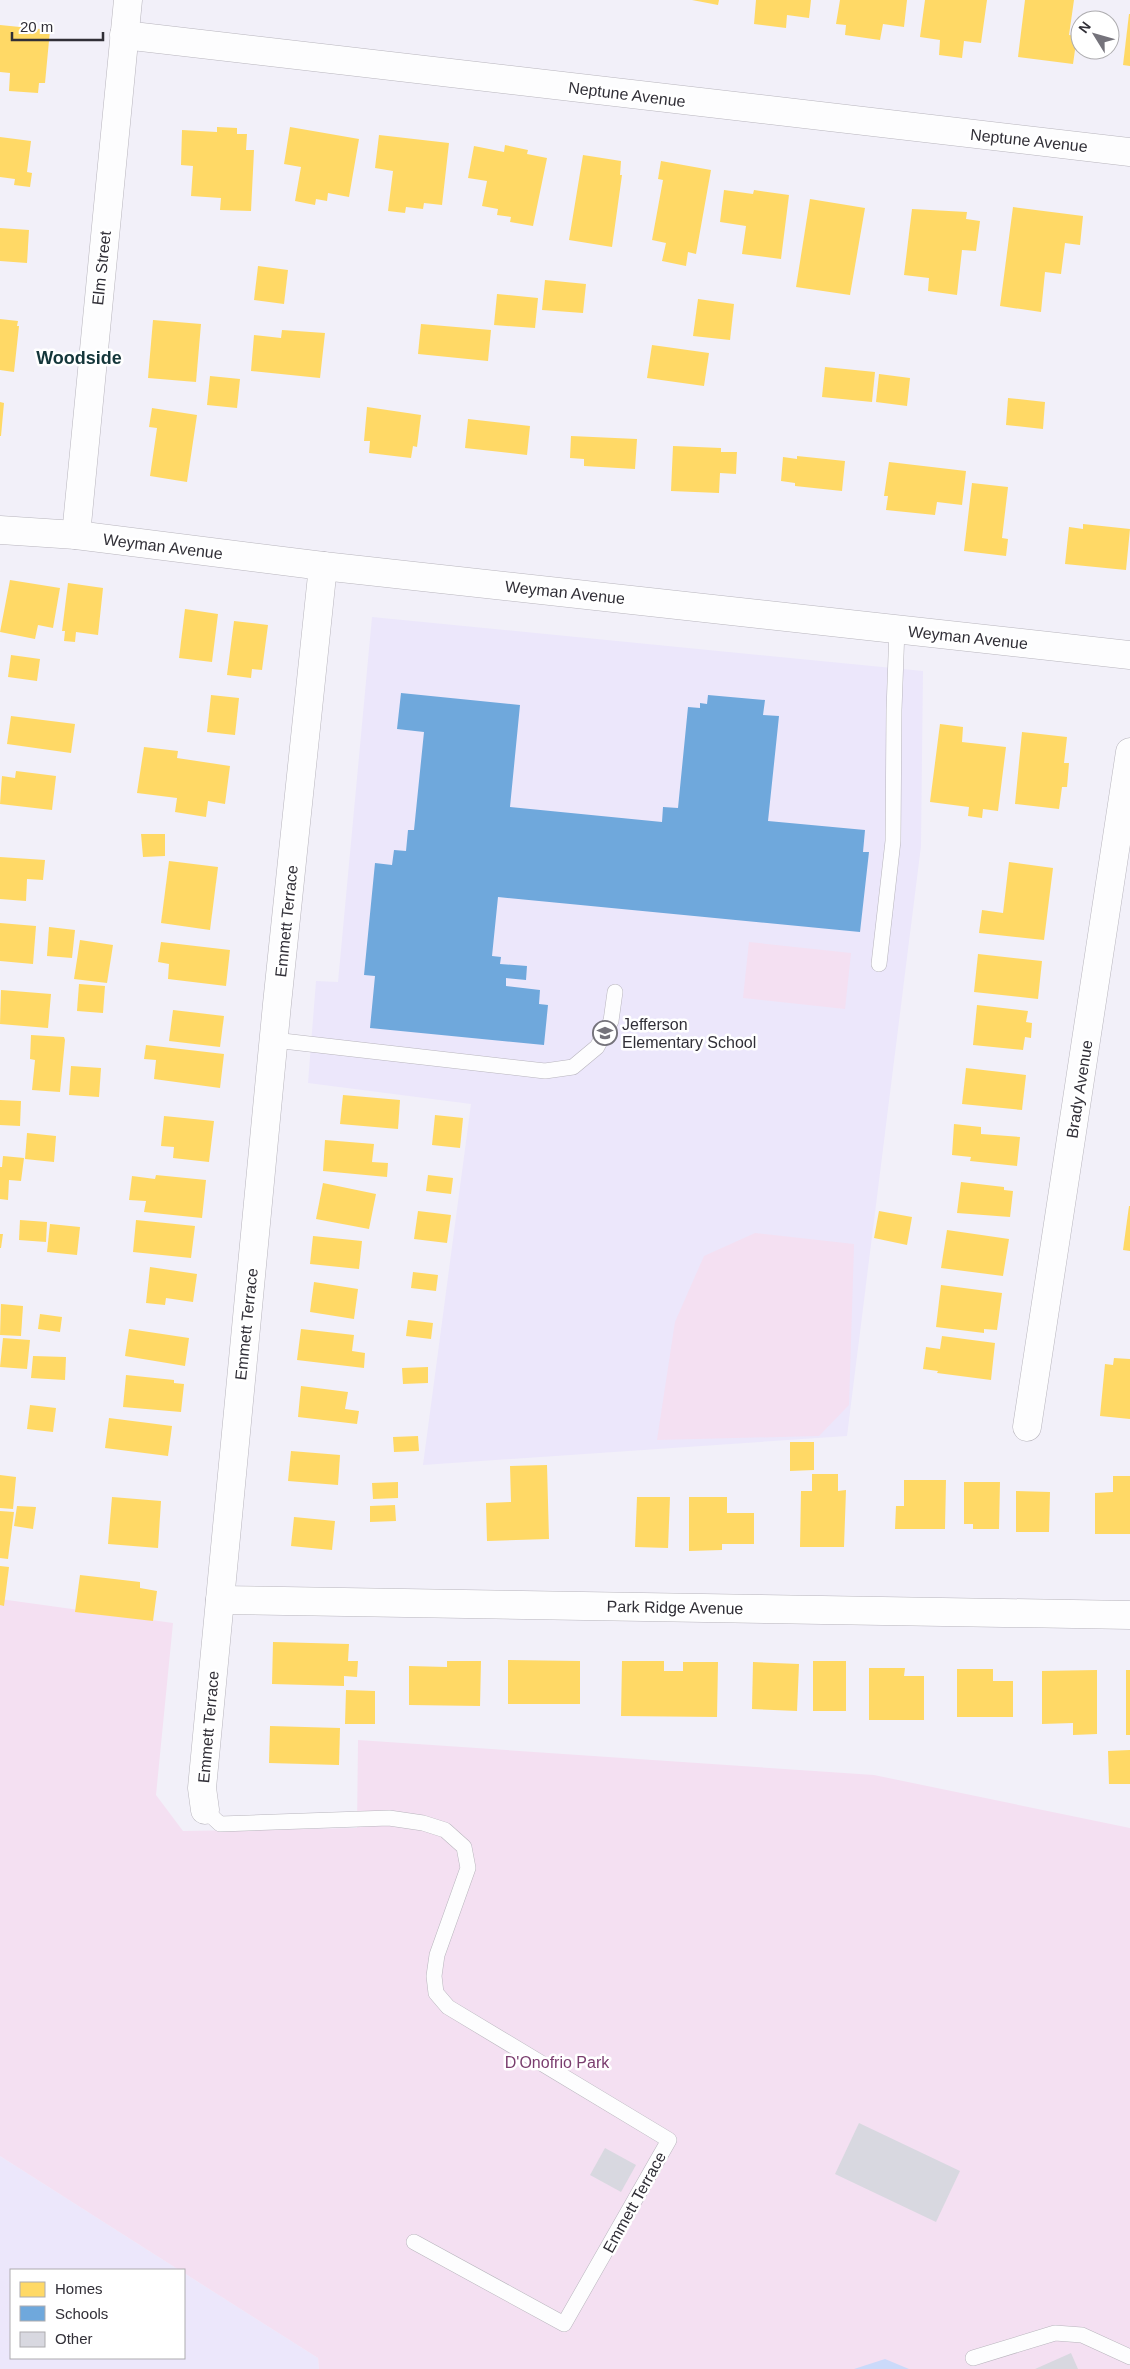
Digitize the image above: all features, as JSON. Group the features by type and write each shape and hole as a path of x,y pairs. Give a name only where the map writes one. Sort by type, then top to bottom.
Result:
{"street":[{"name":"Elm Street","path":"76,535 128,0"},
{"name":"Neptune Avenue","path":"124,35 1130,152"},
{"name":"Weyman Avenue","path":"0,530 76,535 323,566 1130,655"},
{"name":"Emmett Terrace","path":"205,1810 202,1788 274,1040 323,566"},
{"name":"Brady Avenue","path":"1027,1427 1130,752"},
{"name":"Park Ridge Avenue","path":"220,1600 1130,1614"}],"lane":[{"path":"879,964 893,841 897,629"},
{"path":"274,1040 545,1071 574,1066 597,1047 610,1021 615,992"},
{"name":"Emmett Terrace","path":"205,1810 220,1824 389,1818 423,1823 445,1830 464,1848 468,1868 437,1955 434,1976 436,1994 448,2007 668,2140 564,2324 414,2242"},
{"path":"973,2358 1055,2333 1082,2335 1130,2357"}],"shaded area":[{"name":"Jefferson Elementary School","path":"372,617 923,671 921,846 847,1436 423,1465 471,1104 308,1083 316,981 338,982"},
{"path":"0,2156 177,2269 10,2269 10,2359 185,2359 185,2274 318,2358 319,2369 0,2369"}],"green space":[{"path":"749,942 851,953 845,1009 743,998"},
{"path":"755,1233 854,1244 849,1405 819,1436 657,1440 675,1322 704,1256"},
{"name":"D'Onofrio Park","path":"0,1599 173,1623 156,1795 183,1831 357,1828 358,1740 874,1775 1130,1828 1130,2369 319,2369 318,2358 185,2274 185,2269 177,2269 0,2156"}],"water":[{"path":"885,2359 909,2369 854,2369"}],"building: Homes":[{"path":"692,0 719,0 718,5"},
{"path":"756,0 811,0 809,18 787,15 786,28 754,24"},
{"path":"840,0 907,0 904,27 883,24 880,40 845,35 846,25 836,24"},
{"path":"925,0 987,0 981,43 964,41 962,58 939,55 940,40 920,37"},
{"path":"1025,0 1074,0 1073,10 1070,10 1069,35 1070,60 1074,60 1073,64 1018,57"},
{"path":"1130,14 1130,66 1123,65"},
{"path":"0,25 50,30 45,83 39,83 38,93 9,91 10,73 0,72"},
{"path":"217,127 237,128 237,134 247,134 246,150 254,150 251,211 220,210 221,198 191,196 193,166 181,165 182,130 217,132"},
{"path":"290,127 359,139 349,197 328,193 327,201 316,199 315,205 295,201 301,167 284,164"},
{"path":"379,135 449,143 442,205 424,203 423,209 406,207 405,213 388,211 393,171 375,168"},
{"path":"0,137 31,141 27,172 32,173 30,187 14,185 15,179 0,177"},
{"path":"505,145 528,150 527,154 547,158 533,226 510,222 511,217 497,215 498,209 482,206 487,181 468,178 474,146 504,152"},
{"path":"583,155 621,161 620,175 622,175 612,247 569,240"},
{"path":"661,161 711,170 696,254 688,252 686,266 662,261 666,243 652,240 663,180 658,179"},
{"path":"724,190 753,194 754,190 789,195 781,259 742,254 746,226 720,222"},
{"path":"810,199 865,208 850,295 796,287"},
{"path":"1013,207 1083,216 1080,245 1065,243 1061,274 1045,272 1041,312 1000,306"},
{"path":"912,209 967,212 966,219 980,221 976,251 962,250 957,295 928,291 929,278 904,275"},
{"path":"0,228 29,230 27,263 0,261"},
{"path":"258,266 288,270 284,304 254,300"},
{"path":"545,280 586,284 583,313 542,310"},
{"path":"497,294 538,298 535,328 494,325"},
{"path":"698,299 734,304 730,340 693,336"},
{"path":"0,319 18,321 14,372 0,370"},
{"path":"153,320 201,324 196,382 148,378"},
{"path":"421,324 491,330 488,361 418,354"},
{"path":"282,330 325,333 320,378 251,371 254,335 281,338"},
{"path":"652,345 709,353 704,386 647,378"},
{"path":"825,367 875,372 872,402 822,397"},
{"path":"879,374 910,378 907,406 876,402"},
{"path":"210,376 240,379 237,408 207,405"},
{"path":"1008,398 1045,402 1043,429 1006,425"},
{"path":"0,402 4,403 1,436 0,436"},
{"path":"367,407 421,415 417,447 413,446 411,458 369,453 370,441 364,441"},
{"path":"152,408 197,415 187,482 150,476 157,428 149,427"},
{"path":"468,419 530,426 527,455 465,448"},
{"path":"571,436 637,439 635,469 584,466 584,459 570,458"},
{"path":"673,446 721,448 721,452 737,452 736,474 720,473 719,493 671,491"},
{"path":"797,456 845,461 842,491 795,486 795,483 781,481 783,457 797,459"},
{"path":"889,462 966,471 962,505 937,502 935,515 886,510 888,496 884,496"},
{"path":"972,483 1008,487 1002,538 1008,539 1006,556 964,551"},
{"path":"1083,524 1130,529 1126,570 1065,564 1069,527 1083,529"},
{"path":"10,580 60,588 53,628 38,625 35,639 0,632"},
{"path":"68,583 103,588 98,635 76,632 75,642 64,641 65,631 62,631"},
{"path":"185,609 218,614 212,662 179,658"},
{"path":"234,621 268,625 262,670 252,669 251,678 227,675"},
{"path":"11,655 40,659 37,681 8,677"},
{"path":"211,695 239,698 235,735 207,732"},
{"path":"11,716 75,724 71,753 7,744"},
{"path":"940,724 963,727 962,742 1006,747 998,811 983,809 982,818 968,816 969,807 930,802"},
{"path":"1022,732 1067,737 1064,763 1069,763 1067,787 1062,787 1059,809 1015,804"},
{"path":"144,747 178,751 177,758 230,766 225,804 208,801 206,817 175,812 177,798 137,793"},
{"path":"16,771 56,776 52,810 0,804 2,776 15,778"},
{"path":"141,834 165,834 165,856 143,857"},
{"path":"0,857 45,860 43,880 27,879 26,901 0,899"},
{"path":"169,861 218,867 210,930 161,923"},
{"path":"1009,862 1053,868 1044,940 979,933 982,910 1003,913"},
{"path":"0,923 36,926 33,964 0,961"},
{"path":"49,927 75,930 72,958 47,956"},
{"path":"80,940 113,945 107,983 74,979"},
{"path":"161,942 230,950 226,986 168,979 169,964 158,962"},
{"path":"978,954 1042,961 1038,999 974,992"},
{"path":"79,984 105,986 103,1013 77,1011"},
{"path":"1,990 51,994 48,1028 0,1024"},
{"path":"977,1005 1028,1011 1026,1022 1032,1023 1031,1038 1025,1037 1023,1050 973,1045"},
{"path":"173,1010 224,1016 220,1047 169,1041"},
{"path":"31,1035 64,1037 60,1092 32,1090 35,1060 30,1059"},
{"path":"146,1045 224,1054 220,1088 154,1079 156,1060 144,1059"},
{"path":"71,1066 101,1068 99,1097 69,1095"},
{"path":"966,1068 1026,1075 1022,1110 962,1104"},
{"path":"343,1095 400,1100 398,1129 340,1124"},
{"path":"0,1100 21,1101 20,1126 0,1125"},
{"path":"435,1115 463,1118 460,1148 432,1145"},
{"path":"164,1116 214,1121 209,1162 173,1158 174,1147 161,1146"},
{"path":"954,1124 981,1127 981,1134 1020,1137 1017,1166 970,1161 971,1157 952,1155"},
{"path":"27,1133 56,1136 54,1162 25,1159"},
{"path":"325,1140 374,1144 372,1162 388,1163 387,1177 323,1171"},
{"path":"3,1156 24,1158 21,1181 9,1180 8,1200 0,1199 0,1167 2,1167"},
{"path":"156,1175 206,1180 202,1218 144,1212 146,1201 129,1200 132,1176 155,1179"},
{"path":"428,1175 453,1178 451,1194 426,1191"},
{"path":"961,1182 1004,1187 1004,1190 1013,1191 1010,1217 957,1213"},
{"path":"323,1183 376,1194 369,1229 316,1219"},
{"path":"1130,1206 1130,1251 1123,1250"},
{"path":"418,1211 451,1215 447,1243 414,1239"},
{"path":"879,1211 912,1217 907,1245 874,1238"},
{"path":"20,1220 47,1222 46,1242 19,1240"},
{"path":"136,1220 195,1226 191,1258 133,1252"},
{"path":"50,1224 80,1227 77,1255 47,1252"},
{"path":"947,1230 1009,1239 1003,1276 941,1268"},
{"path":"0,1234 3,1234 1,1248 0,1248"},
{"path":"313,1236 362,1241 359,1269 310,1264"},
{"path":"150,1267 197,1274 193,1302 166,1298 165,1305 146,1303"},
{"path":"413,1272 438,1275 436,1291 411,1288"},
{"path":"314,1282 358,1289 354,1319 310,1312"},
{"path":"941,1285 1002,1293 997,1330 984,1329 984,1333 936,1327"},
{"path":"1,1304 23,1306 21,1336 0,1335"},
{"path":"40,1314 62,1317 60,1332 38,1329"},
{"path":"408,1320 433,1323 431,1339 406,1336"},
{"path":"129,1329 189,1338 185,1366 125,1356"},
{"path":"301,1329 354,1335 352,1351 365,1353 364,1368 297,1360"},
{"path":"942,1336 995,1343 991,1380 937,1373 938,1371 923,1369 926,1347 940,1349"},
{"path":"3,1338 30,1340 27,1369 0,1367"},
{"path":"33,1356 66,1357 65,1380 31,1378"},
{"path":"1114,1358 1130,1359 1130,1419 1100,1416 1105,1364 1113,1365"},
{"path":"428,1367 428,1383 403,1384 402,1368"},
{"path":"126,1375 174,1380 174,1383 184,1384 181,1412 123,1407"},
{"path":"301,1386 348,1392 345,1409 359,1411 357,1424 298,1417"},
{"path":"30,1405 56,1408 53,1432 27,1429"},
{"path":"109,1418 172,1426 168,1456 105,1448"},
{"path":"418,1436 419,1451 394,1452 393,1437"},
{"path":"790,1442 814,1442 814,1470 790,1471"},
{"path":"291,1451 340,1455 338,1485 288,1481"},
{"path":"547,1465 549,1539 487,1541 486,1503 511,1502 510,1466"},
{"path":"812,1474 838,1474 838,1491 846,1490 844,1547 800,1547 801,1491 812,1491"},
{"path":"0,1475 16,1477 13,1509 0,1508"},
{"path":"1113,1476 1130,1476 1130,1534 1095,1534 1095,1493 1113,1492"},
{"path":"904,1480 946,1480 945,1529 895,1529 896,1506 904,1506"},
{"path":"398,1482 398,1498 373,1499 372,1483"},
{"path":"964,1482 1000,1482 999,1529 973,1529 973,1524 964,1524"},
{"path":"1016,1491 1050,1492 1049,1532 1016,1532"},
{"path":"112,1497 161,1501 158,1548 108,1544"},
{"path":"637,1497 670,1497 668,1548 635,1547"},
{"path":"689,1497 727,1497 727,1513 754,1513 754,1544 722,1544 722,1550 689,1551"},
{"path":"395,1505 396,1521 370,1522 370,1506"},
{"path":"17,1506 36,1507 33,1529 14,1526"},
{"path":"0,1511 14,1512 8,1559 0,1558"},
{"path":"294,1517 335,1521 332,1550 291,1546"},
{"path":"0,1566 9,1567 4,1606 0,1605"},
{"path":"80,1575 140,1582 140,1588 157,1591 153,1621 75,1612"},
{"path":"273,1642 349,1644 348,1661 358,1661 357,1677 344,1676 344,1686 272,1684"},
{"path":"508,1660 580,1661 580,1704 508,1704"},
{"path":"447,1661 481,1661 480,1706 409,1705 409,1666 447,1667"},
{"path":"622,1661 664,1661 664,1671 683,1671 683,1662 718,1662 717,1717 621,1716"},
{"path":"813,1661 846,1661 846,1711 813,1711"},
{"path":"753,1662 799,1664 797,1711 752,1709"},
{"path":"869,1668 905,1668 904,1676 924,1676 924,1720 869,1720"},
{"path":"957,1669 993,1669 993,1681 1013,1681 1013,1717 957,1717"},
{"path":"1097,1670 1097,1734 1073,1735 1073,1723 1042,1724 1042,1671"},
{"path":"1126,1670 1130,1670 1130,1735 1126,1735"},
{"path":"346,1690 375,1691 375,1724 345,1724"},
{"path":"270,1726 340,1728 339,1765 269,1763"},
{"path":"1130,1750 1130,1784 1109,1784 1108,1751"}],"building: Schools":[{"path":"401,693 520,705 510,807 662,822 663,807 678,808 688,707 700,708 700,703 707,704 708,695 765,700 763,715 779,716 768,821 865,830 863,852 869,852 860,932 498,897 492,956 501,957 500,964 527,966 526,980 506,978 506,986 540,990 539,1004 548,1005 544,1045 370,1028 375,976 364,975 375,863 392,865 394,850 406,851 408,830 414,830 424,732 397,729"}],"building: Other":[{"path":"859,2123 960,2171 936,2222 835,2174"},
{"path":"605,2148 636,2165 621,2192 590,2175"},
{"path":"1071,2353 1078,2369 1035,2369"}],"place":[{"name":"Jefferson Elementary School","path":"605,1033"}],"district":[{"name":"Woodside","path":"79,358"}]}
